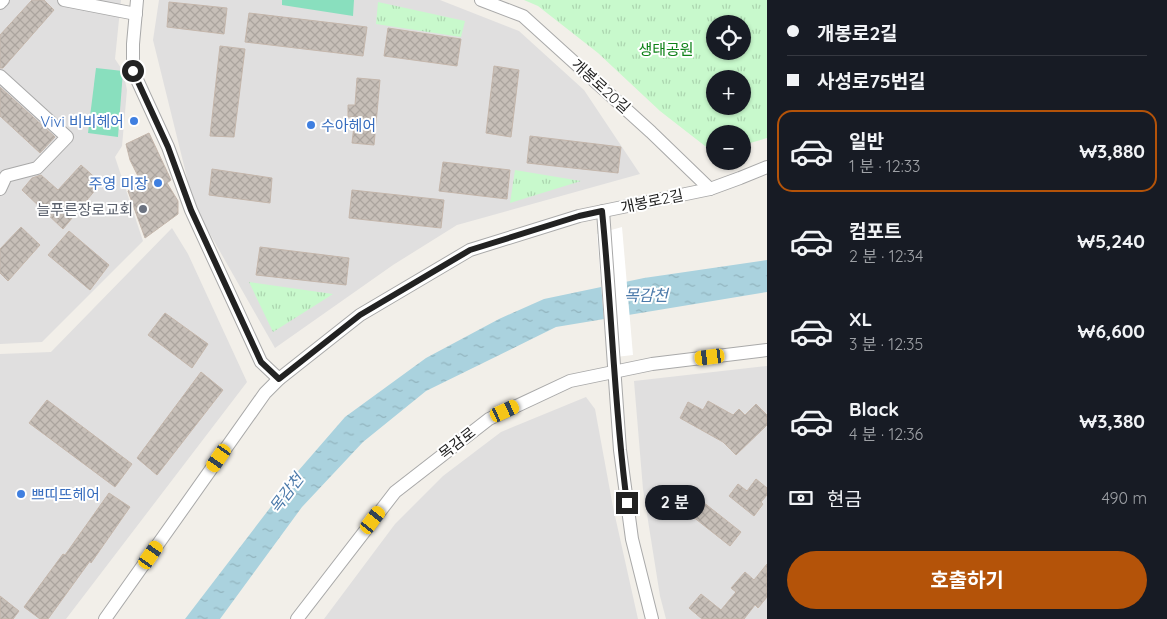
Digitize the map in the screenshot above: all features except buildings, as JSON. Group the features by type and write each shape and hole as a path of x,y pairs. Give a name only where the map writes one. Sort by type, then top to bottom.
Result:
{"street":[{"path":"0,3 3,0"},
{"path":"64,0 136,14"},
{"path":"137,0 133,44 133,71 168,147 191,210 261,362 279,379"},
{"name":"개봉로20길","path":"481,0 523,16 651,132 710,189"},
{"path":"0,76 67,137 37,168 6,176 0,189"},
{"name":"개봉로2길","path":"105,619 265,393 279,379 360,315 470,250 579,216 710,189 767,166"},
{"path":"602,211 620,450 632,539 652,619"},
{"name":"목감로","path":"297,619 395,492 489,418 570,380 652,364 767,350"}],"shaded area":[{"path":"0,0 121,0 115,59 123,71 127,90 122,146 115,157 143,241 42,342 0,344"},
{"path":"159,0 440,0 519,31 584,90 640,174 457,225 393,265 275,348 194,206 153,40"},
{"path":"172,228 188,254 247,382 66,619 0,619 0,354 51,352"},
{"path":"767,366 767,619 666,619 660,596 643,489 634,381"},
{"path":"586,397 595,409 613,507 638,619 324,619 395,524 443,476 501,432"}],"green space":[{"path":"282,0 354,0 353,16 282,5"},
{"name":"생태공원","path":"524,0 767,0 767,138 751,143 751,125 706,125 706,147 660,111 598,53 538,6"},
{"path":"378,2 465,21 461,37 376,24"},
{"path":"96,68 123,71 118,137 88,133"},
{"path":"515,170 581,181 510,203"},
{"path":"249,282 333,294 273,332"}],"water":[{"name":"목감천","path":"767,260 767,292 556,327 426,391 363,442 302,507 220,619 185,619 299,470 345,417 426,358 499,319 544,299 644,278"}],"pier":[{"path":"622,227 633,355 607,358 597,234"}],"place":[{"name":"Vivi 비비헤어","path":"134,121"},
{"name":"수아헤어","path":"311,125"},
{"name":"주영 미장","path":"158,183"},
{"name":"늘푸른장로교회","path":"143,209"},
{"name":"쁘띠뜨헤어","path":"21,494"}],"route":[{"path":"133,71 168,147 191,210 261,362 279,379 360,315 470,250 579,216 602,211 620,450 627,503"}]}
